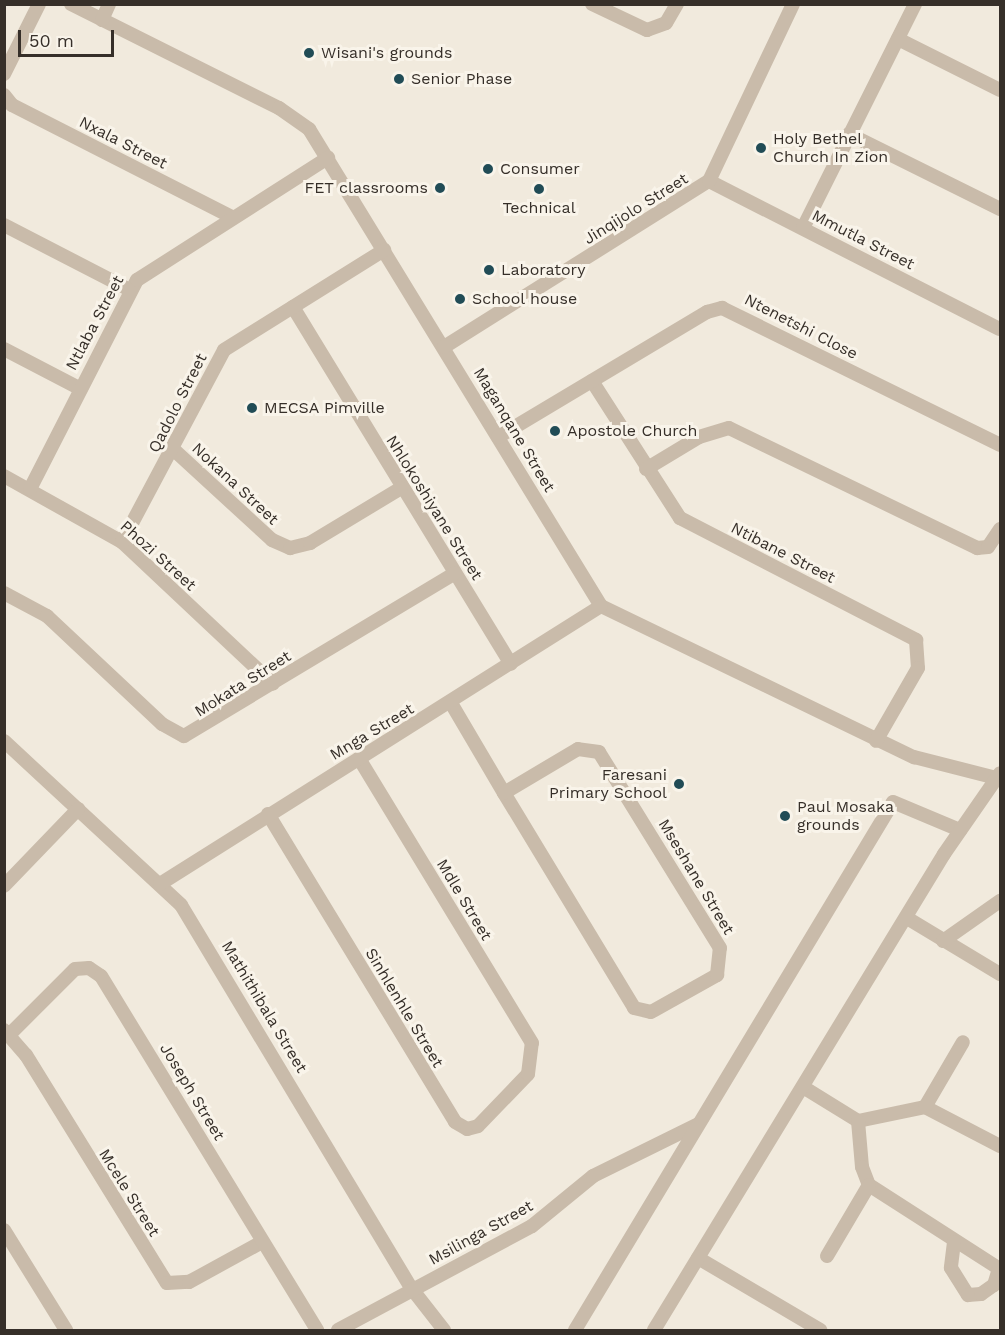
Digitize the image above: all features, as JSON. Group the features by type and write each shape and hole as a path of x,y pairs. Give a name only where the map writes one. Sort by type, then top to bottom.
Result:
{"street":[{"path":"4,74 39,4"},
{"name":"Maganqane Street","path":"71,4 279,108 309,129 601,606"},
{"path":"102,20 109,4"},
{"path":"592,4 647,30 666,23 677,4"},
{"name":"Jinqijolo Street","path":"444,347 709,181 793,4"},
{"path":"803,228 915,4"},
{"path":"898,39 1000,90"},
{"name":"Nxala Street","path":"4,95 12,105 230,216"},
{"path":"849,134 1000,209"},
{"name":"Ntlaba Street","path":"30,489 129,290 148,268 328,158"},
{"name":"Mmutla Street","path":"709,181 1000,329"},
{"path":"4,225 129,290"},
{"name":"Qadolo Street","path":"122,542 224,350 384,250"},
{"name":"Nhlokoshiyane Street","path":"293,307 401,488 511,664"},
{"name":"Ntenetshi Close","path":"498,437 707,312 728,309 1000,445"},
{"path":"4,349 79,388"},
{"name":"Ntibane Street","path":"592,381 646,469 686,523 916,640 918,668 876,741"},
{"path":"646,469 699,437 729,428 977,548 988,547 1000,529"},
{"name":"Nokana Street","path":"173,449 272,540 290,548 310,543 401,488"},
{"name":"Phozi Street","path":"4,476 122,542 273,684"},
{"name":"Mokata Street","path":"4,593 47,616 162,724 181,735 199,731 455,573"},
{"path":"601,606 876,741 914,757 999,777 960,830 654,1330"},
{"name":"Mnga Street","path":"160,884 268,814 451,703 601,606"},
{"name":"Mseshane Street","path":"451,703 504,793 634,1008 651,1012 717,975 720,948 598,751 578,749 504,793"},
{"name":"Mathithibala Street","path":"4,741 160,884 199,930 412,1289 444,1330"},
{"name":"Mdle Street","path":"359,759 532,1043 534,1061"},
{"path":"576,1330 893,802 960,830"},
{"path":"4,886 78,809"},
{"name":"Sinhlenhle Street","path":"268,814 459,1126 478,1126 525,1079 534,1061"},
{"path":"943,941 1000,901"},
{"path":"907,918 1000,974"},
{"name":"Joseph Street","path":"7,1032 69,972 86,967 98,973 317,1330"},
{"name":"Mcele Street","path":"7,1032 167,1283 189,1282 262,1242"},
{"path":"925,1107 963,1042"},
{"path":"803,1087 858,1121 925,1107 1000,1146"},
{"path":"858,1121 862,1167 869,1185 954,1242 1000,1269 994,1285 981,1294 968,1295 951,1268 954,1242"},
{"name":"Msilinga Street","path":"338,1330 532,1226 593,1176 698,1124"},
{"path":"827,1256 869,1185"},
{"path":"4,1230 66,1330"},
{"path":"698,1258 820,1330"}],"place":[{"name":"Wisani's grounds","path":"309,53"},
{"name":"Senior Phase","path":"399,79"},
{"name":"Holy Bethel Church In Zion","path":"761,148"},
{"name":"Consumer","path":"488,169"},
{"name":"FET classrooms","path":"440,188"},
{"name":"Technical","path":"539,189"},
{"name":"Laboratory","path":"489,270"},
{"name":"School house","path":"460,299"},
{"name":"MECSA Pimville","path":"252,408"},
{"name":"Apostole Church","path":"555,431"},
{"name":"Faresani Primary School","path":"679,784"},
{"name":"Paul Mosaka grounds","path":"785,816"}]}
